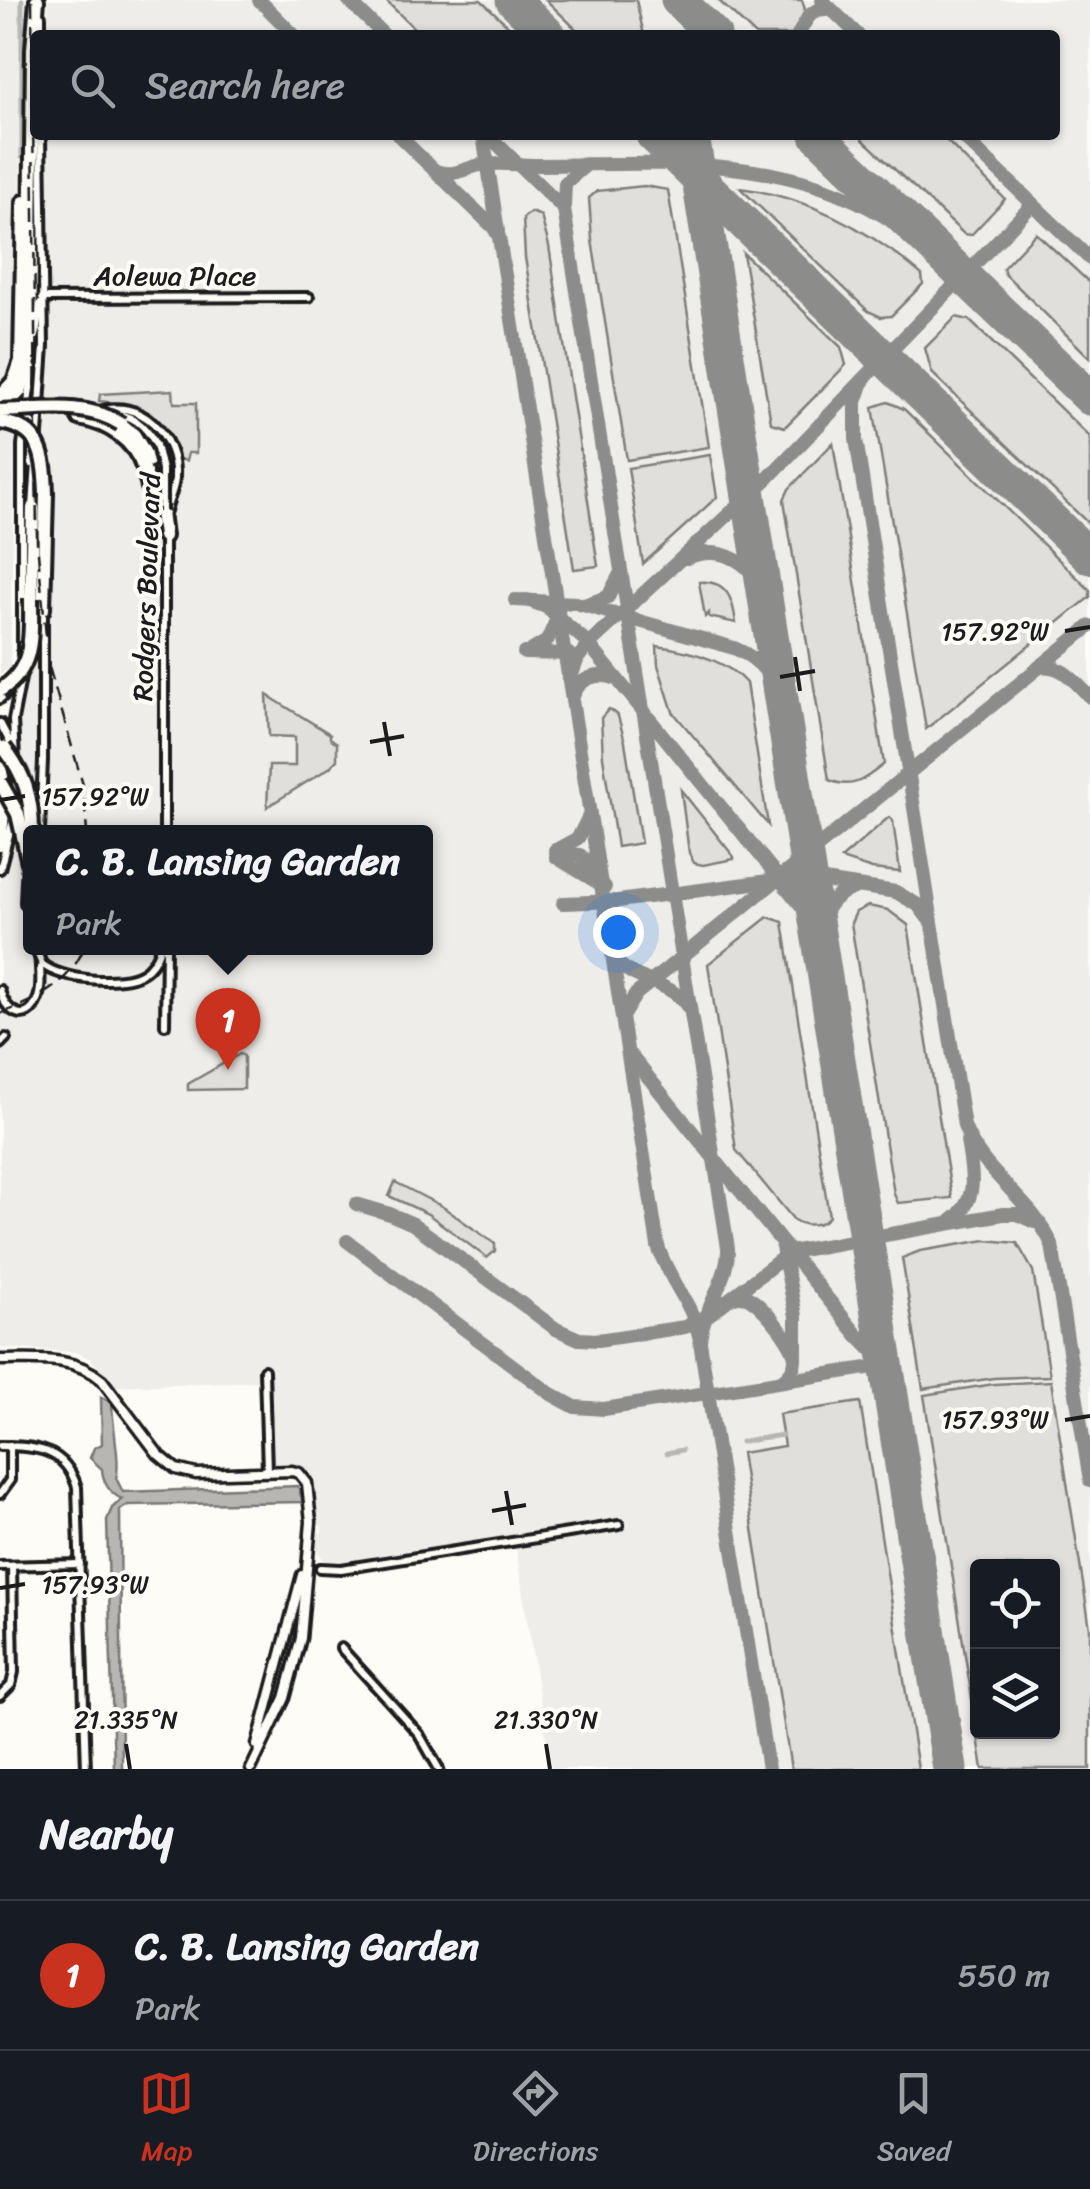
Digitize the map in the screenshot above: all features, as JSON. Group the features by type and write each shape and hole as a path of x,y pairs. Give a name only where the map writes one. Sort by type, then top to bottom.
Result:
{"highway":[{"path":"37,30 39,0"},
{"path":"0,396 20,368 32,140"},
{"path":"0,413 20,392 28,371 26,254"},
{"path":"0,413 94,412 112,418 134,435 152,470 164,536"},
{"path":"0,413 78,418 116,432 140,459 153,502 162,512"},
{"path":"0,424 21,427 36,439 44,462 42,610"},
{"path":"0,690 18,676 27,662 31,640 33,508"},
{"path":"0,744 25,780 32,825"},
{"path":"0,768 5,790 0,845"},
{"path":"0,782 18,814 23,832"}],"street":[{"path":"39,0 42,30"},
{"path":"40,825 44,665 33,508 43,388 42,140"},
{"name":"Aolewa Place","path":"42,298 309,297"},
{"path":"0,869 16,799 13,720 22,676 22,444 42,298"},
{"path":"43,388 48,402 66,412"},
{"name":"Rodgers Boulevard","path":"0,413 97,412 118,408 138,412 156,425 166,440 175,476 164,536 162,825"},
{"path":"97,412 132,418 145,428 156,445 162,470 162,825"},
{"path":"25,413 32,424 30,457 34,475"},
{"path":"0,424 15,430 22,444"},
{"path":"22,645 36,650 44,665"},
{"path":"0,699 11,692 22,676"},
{"path":"0,723 14,752"},
{"path":"0,990 4,1006 12,1012 27,1012 38,995 37,955"},
{"path":"38,955 51,972 74,978 136,976 147,970 159,955"},
{"path":"164,955 165,1024"},
{"path":"0,1360 64,1361 91,1371 162,1459 181,1472 295,1472 307,1483 311,1522 301,1638 285,1698 256,1754"},
{"path":"264,1370 267,1471"},
{"path":"0,1446 45,1449 58,1456 72,1473 78,1494 86,1769"},
{"path":"0,1494 9,1483 10,1446"},
{"path":"320,1568 341,1570 619,1525"},
{"path":"0,1566 80,1564"},
{"path":"251,1769 306,1564"},
{"path":"0,1696 8,1689 14,1672 12,1566"},
{"path":"341,1648 418,1734 439,1769"}],"shaded area":[{"path":"0,0 24,0 10,668 0,674"},
{"path":"48,0 1090,0 1090,1769 551,1769 514,1537 326,1563 317,1551 322,1527 318,1524 309,1479 298,1469 260,1462 260,1381 115,1386 91,1359 75,1352 0,1348 0,766 17,661 17,444 47,386 47,140 1060,140 1060,30 48,30"},
{"path":"385,0 481,0 513,30 416,30"},
{"path":"546,0 636,0 643,30 577,30"},
{"path":"718,0 802,0 805,10 795,30 750,30"},
{"path":"863,140 946,140 1005,199 971,235 964,234"},
{"path":"644,186 668,190 709,447 627,460 592,240 589,198 597,191"},
{"path":"740,188 790,199 860,230 922,275 923,284 891,316 881,317 868,311"},
{"path":"531,212 541,216 549,246 598,566 574,569 525,257 523,218"},
{"path":"1036,233 1090,283 1090,358 1005,274 1003,268"},
{"path":"743,253 841,347 846,365 785,427 771,423"},
{"path":"956,317 969,320 1090,437 1090,525 932,373 925,348"},
{"path":"173,390 174,403 196,403 196,453 188,453 186,461 179,459 168,431 151,414 128,405 99,401 100,394"},
{"path":"888,402 904,409 1090,590 1090,597 926,729 873,407"},
{"path":"833,443 884,764 865,778 845,784 829,780 784,500 789,489"},
{"path":"710,455 717,497 643,564 628,468"},
{"path":"699,582 723,588 731,599 736,623 709,617 709,613 705,617"},
{"path":"657,646 717,662 746,683 768,825 673,712 658,665"},
{"path":"267,695 330,734 337,743 337,760 267,807 269,766 295,766 295,737 269,736"},
{"path":"609,709 618,716 625,742 641,843 617,847 603,757 601,718"},
{"path":"681,790 734,859 694,863 689,853"},
{"path":"889,817 893,821 900,872 872,869 841,859"},
{"path":"868,906 888,910 908,925 952,1198 898,1203 894,1194 851,923 856,912"},
{"path":"768,917 783,922 829,1216 813,1224 794,1220 736,1150 708,964"},
{"path":"240,1054 244,1056 244,1089 188,1090 188,1084"},
{"path":"395,1182 443,1207 495,1244 495,1251 487,1258 428,1214 389,1196"},
{"path":"986,1240 1017,1243 1033,1271 1050,1376 994,1378 923,1389 902,1258 920,1251"},
{"path":"1051,1381 1090,1628 1090,1769 983,1769 978,1739 1060,1739 1060,1559 970,1559 970,1687 924,1395 994,1384"},
{"path":"101,1397 112,1403 116,1478 123,1492 298,1486 303,1502 128,1505 120,1510 122,1769 114,1769 107,1520 122,1499 110,1491 102,1469 90,1458 94,1448 102,1444"},
{"path":"860,1402 918,1769 791,1769 741,1453 784,1446 779,1414"}],"waterway":[{"path":"22,0 22,157"},
{"path":"741,1442 782,1435"},
{"path":"667,1453 682,1450"}],"taxiway":[{"path":"259,0 289,30"},
{"path":"348,0 379,30"},
{"path":"822,0 853,30"},
{"path":"801,30 815,11 833,11"},
{"path":"403,140 499,237 658,1246 699,1336"},
{"path":"484,140 498,231"},
{"path":"493,140 564,209 728,1248 724,1272 705,1318 700,1342 768,1769"},
{"path":"966,140 1090,259"},
{"path":"436,171 453,173 493,164 657,164 699,165 780,176 820,186 858,202 907,231 953,266"},
{"path":"564,208 565,183 586,165"},
{"path":"571,677 589,644 769,477 1033,204"},
{"path":"864,379 856,402 856,439 964,1126 982,1158 1033,1214 1052,1245 1090,1481"},
{"path":"687,558 713,553 736,560 754,576 765,599"},
{"path":"587,604 608,597 620,574"},
{"path":"515,600 576,603 734,648 766,672 783,709"},
{"path":"527,600 546,607 587,642 804,909 814,925 820,947"},
{"path":"529,652 547,641 558,616"},
{"path":"623,1015 636,994 1090,626"},
{"path":"524,653 569,654"},
{"path":"1039,667 1061,671 1090,697"},
{"path":"572,700 578,686 589,678 617,679"},
{"path":"558,849 578,838 589,816"},
{"path":"555,850 580,855 597,870"},
{"path":"556,857 605,887"},
{"path":"563,903 618,901 798,877 896,892 918,905 931,922"},
{"path":"821,936 829,906 854,888"},
{"path":"615,959 632,973 671,991 687,1006"},
{"path":"631,1056 858,1336 886,1365"},
{"path":"951,1221 970,1195 972,1175 967,1141"},
{"path":"356,1204 413,1224 556,1329 579,1339 598,1340 685,1327 710,1314 790,1252 1003,1214 1017,1214 1034,1222"},
{"path":"347,1241 551,1394 575,1407 604,1409 886,1365"},
{"path":"782,1247 796,1316 796,1354"},
{"path":"731,1298 752,1300 784,1335 795,1360 783,1380"}],"runway":[{"path":"513,0 544,30"},
{"path":"678,0 709,30"},
{"path":"658,140 1090,557"},
{"path":"693,140 950,1769"},
{"path":"822,140 1090,398"}],"railway":[{"path":"32,0 32,30"},
{"path":"33,140 37,542 49,667 83,785 86,825"},
{"path":"0,1014 39,997 60,982 80,955"}],"place":[{"name":"C. B. Lansing Garden","path":"228,1070"}]}
